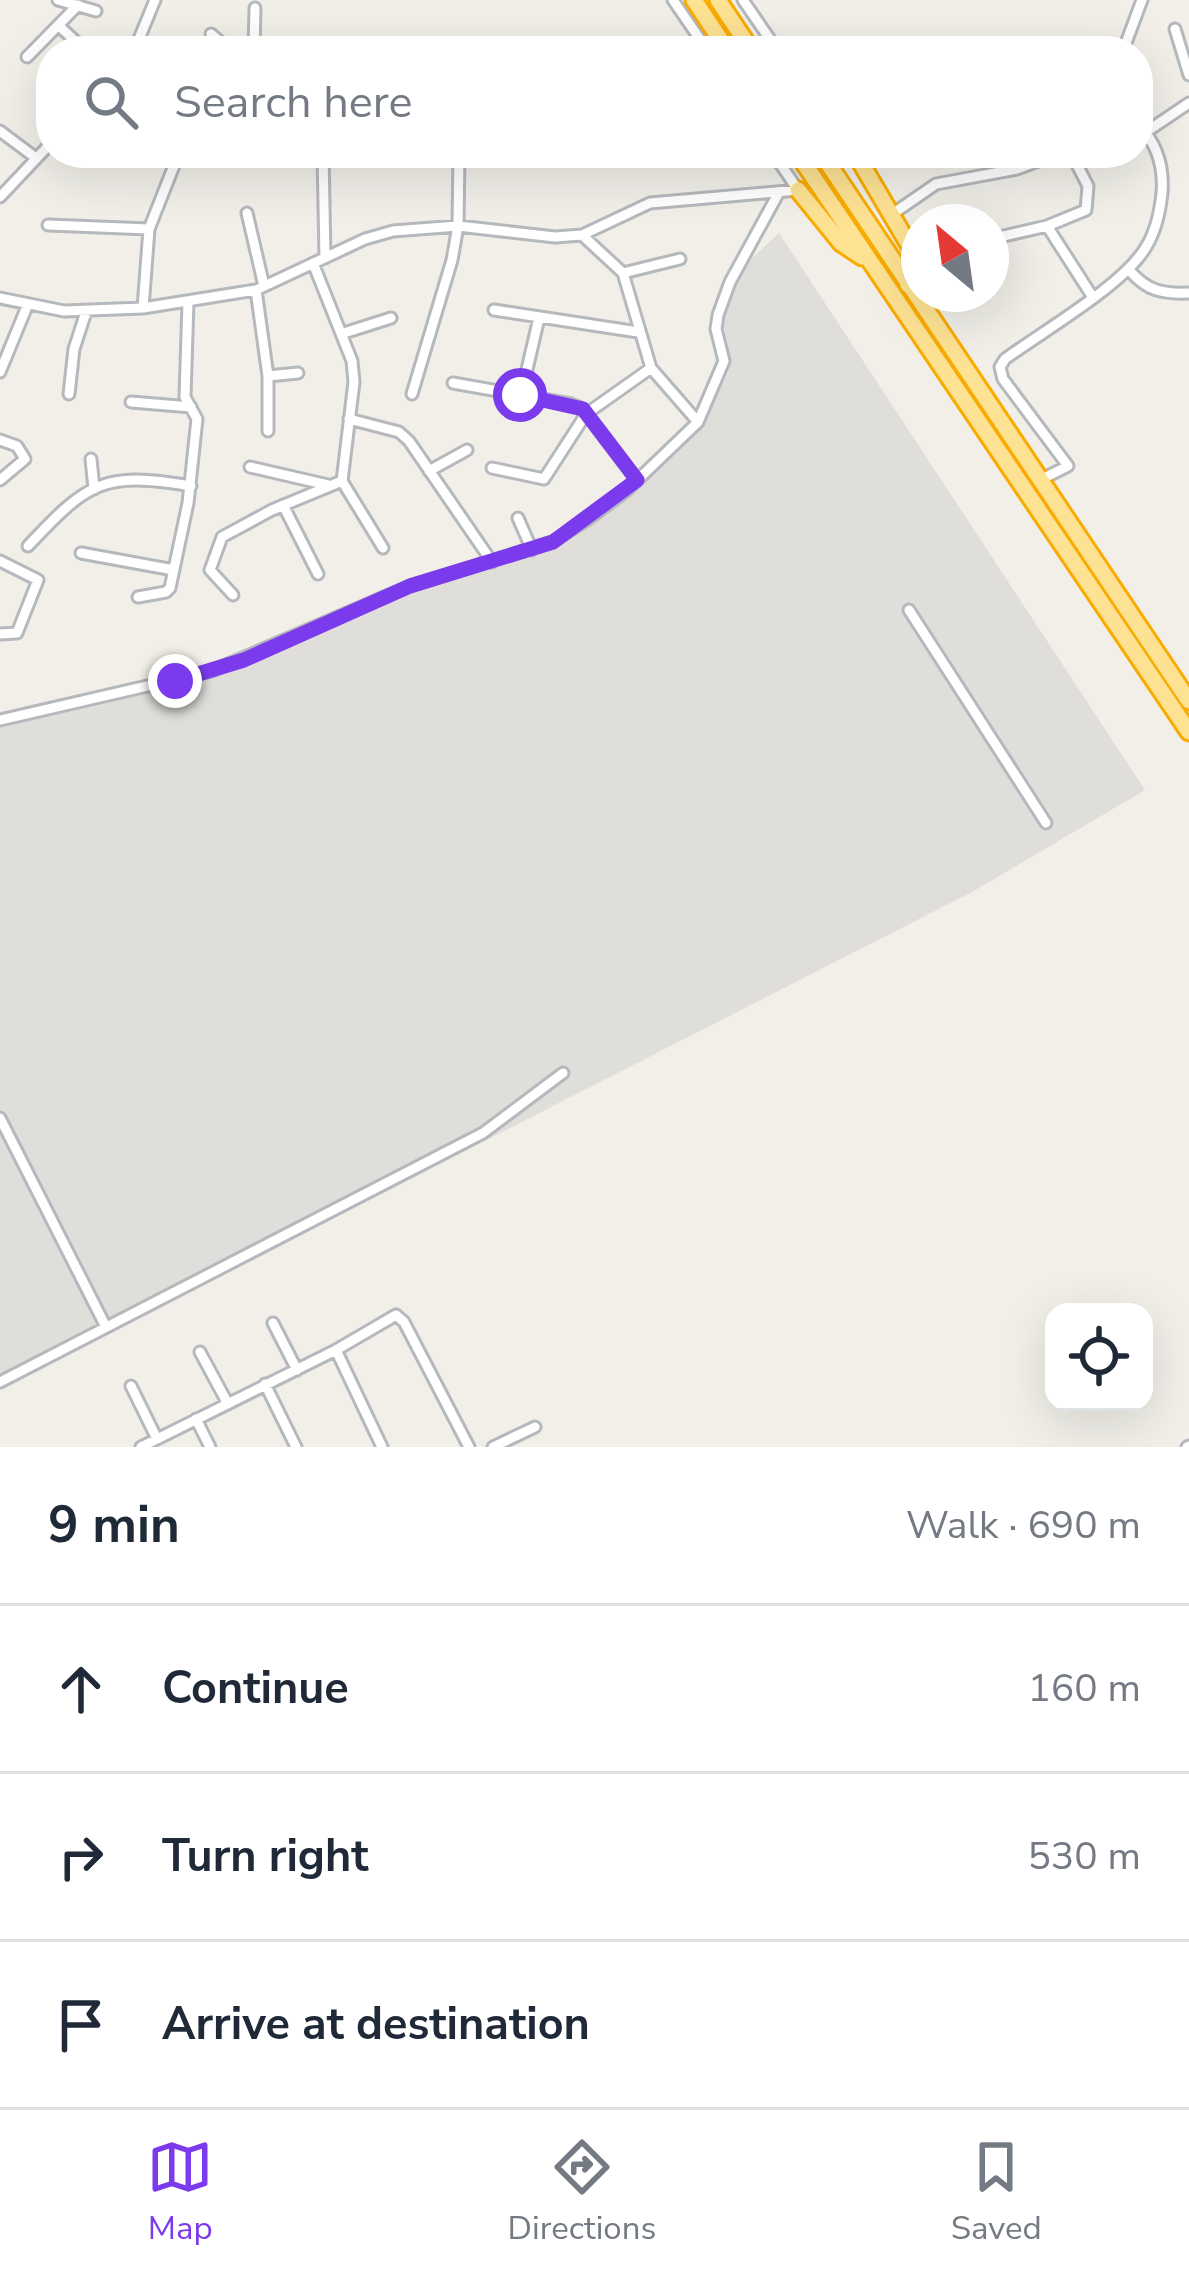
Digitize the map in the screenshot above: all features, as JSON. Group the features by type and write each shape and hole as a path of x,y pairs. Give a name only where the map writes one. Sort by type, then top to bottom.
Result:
{"highway":[{"path":"694,0 718,36"},
{"path":"718,0 742,36"},
{"path":"807,168 1189,732"},
{"path":"831,168 901,274"},
{"path":"864,168 901,230"},
{"path":"798,190 842,243 872,263"},
{"path":"926,312 1189,701"}],"street":[{"path":"58,0 96,11"},
{"path":"140,36 155,0"},
{"path":"673,0 698,36"},
{"path":"743,0 768,36"},
{"path":"1129,36 1142,0"},
{"path":"48,36 78,5"},
{"path":"254,36 255,8"},
{"path":"58,26 69,36"},
{"path":"1175,29 1189,75"},
{"path":"27,57 36,48"},
{"path":"1153,122 1189,103"},
{"path":"0,131 36,158 0,196"},
{"path":"1040,479 1068,466 1003,380 1000,367 1005,358 1129,270 1157,226 1163,172 1153,151"},
{"path":"143,308 149,229 173,168"},
{"path":"322,168 325,258"},
{"path":"412,394 436,324 458,226 459,168"},
{"path":"0,298 86,312 188,302 260,288 393,231 458,226 555,237 582,235 650,203 798,190 783,168"},
{"path":"891,215 936,184 1020,168"},
{"path":"1009,235 1086,210 1088,186 1079,168"},
{"path":"0,720 212,671 410,586 532,550 587,520 698,422 724,361 716,329 718,315 730,282 778,194"},
{"path":"247,214 260,288 268,431"},
{"path":"48,226 149,229"},
{"path":"1047,226 1092,296"},
{"path":"582,235 623,273 651,368 698,422"},
{"path":"623,273 680,259"},
{"path":"313,263 344,333 354,382 342,481 383,548"},
{"path":"1129,270 1145,287 1158,292 1189,293"},
{"path":"137,596 166,592 190,486 197,419 185,397 188,302"},
{"path":"0,372 28,304"},
{"path":"494,310 638,332"},
{"path":"69,394 74,349 86,312"},
{"path":"344,333 391,318"},
{"path":"520,395 538,318"},
{"path":"492,468 544,479 586,414 651,368"},
{"path":"268,376 298,374"},
{"path":"453,383 571,404 586,414 637,480"},
{"path":"131,402 191,407"},
{"path":"349,418 399,432 492,562"},
{"path":"0,440 17,446 25,459 0,480"},
{"path":"429,471 467,450"},
{"path":"92,459 94,489"},
{"path":"250,467 328,485"},
{"path":"28,546 61,513 94,489 120,478 190,486"},
{"path":"233,595 209,570 223,538 283,505 342,481"},
{"path":"283,505 318,574"},
{"path":"518,518 532,550"},
{"path":"81,553 174,570"},
{"path":"0,561 38,580 17,633 0,634"},
{"path":"909,610 1046,823"},
{"path":"0,1382 483,1133 563,1073"},
{"path":"0,1118 106,1327"},
{"path":"142,1447 337,1350 384,1320 400,1316 469,1447"},
{"path":"273,1323 297,1370"},
{"path":"337,1350 382,1447"},
{"path":"200,1352 228,1404"},
{"path":"265,1384 296,1447"},
{"path":"131,1386 157,1439"},
{"path":"196,1419 209,1447"},
{"path":"493,1447 536,1427"}],"shaded area":[{"path":"779,233 1145,790 972,892 281,1245 0,1376 0,724 226,670 439,578 550,550 641,482 705,423 730,367 722,317 744,266"}],"route":[{"path":"175,681 244,660 410,586 553,542 637,480 583,409 520,395"}]}
